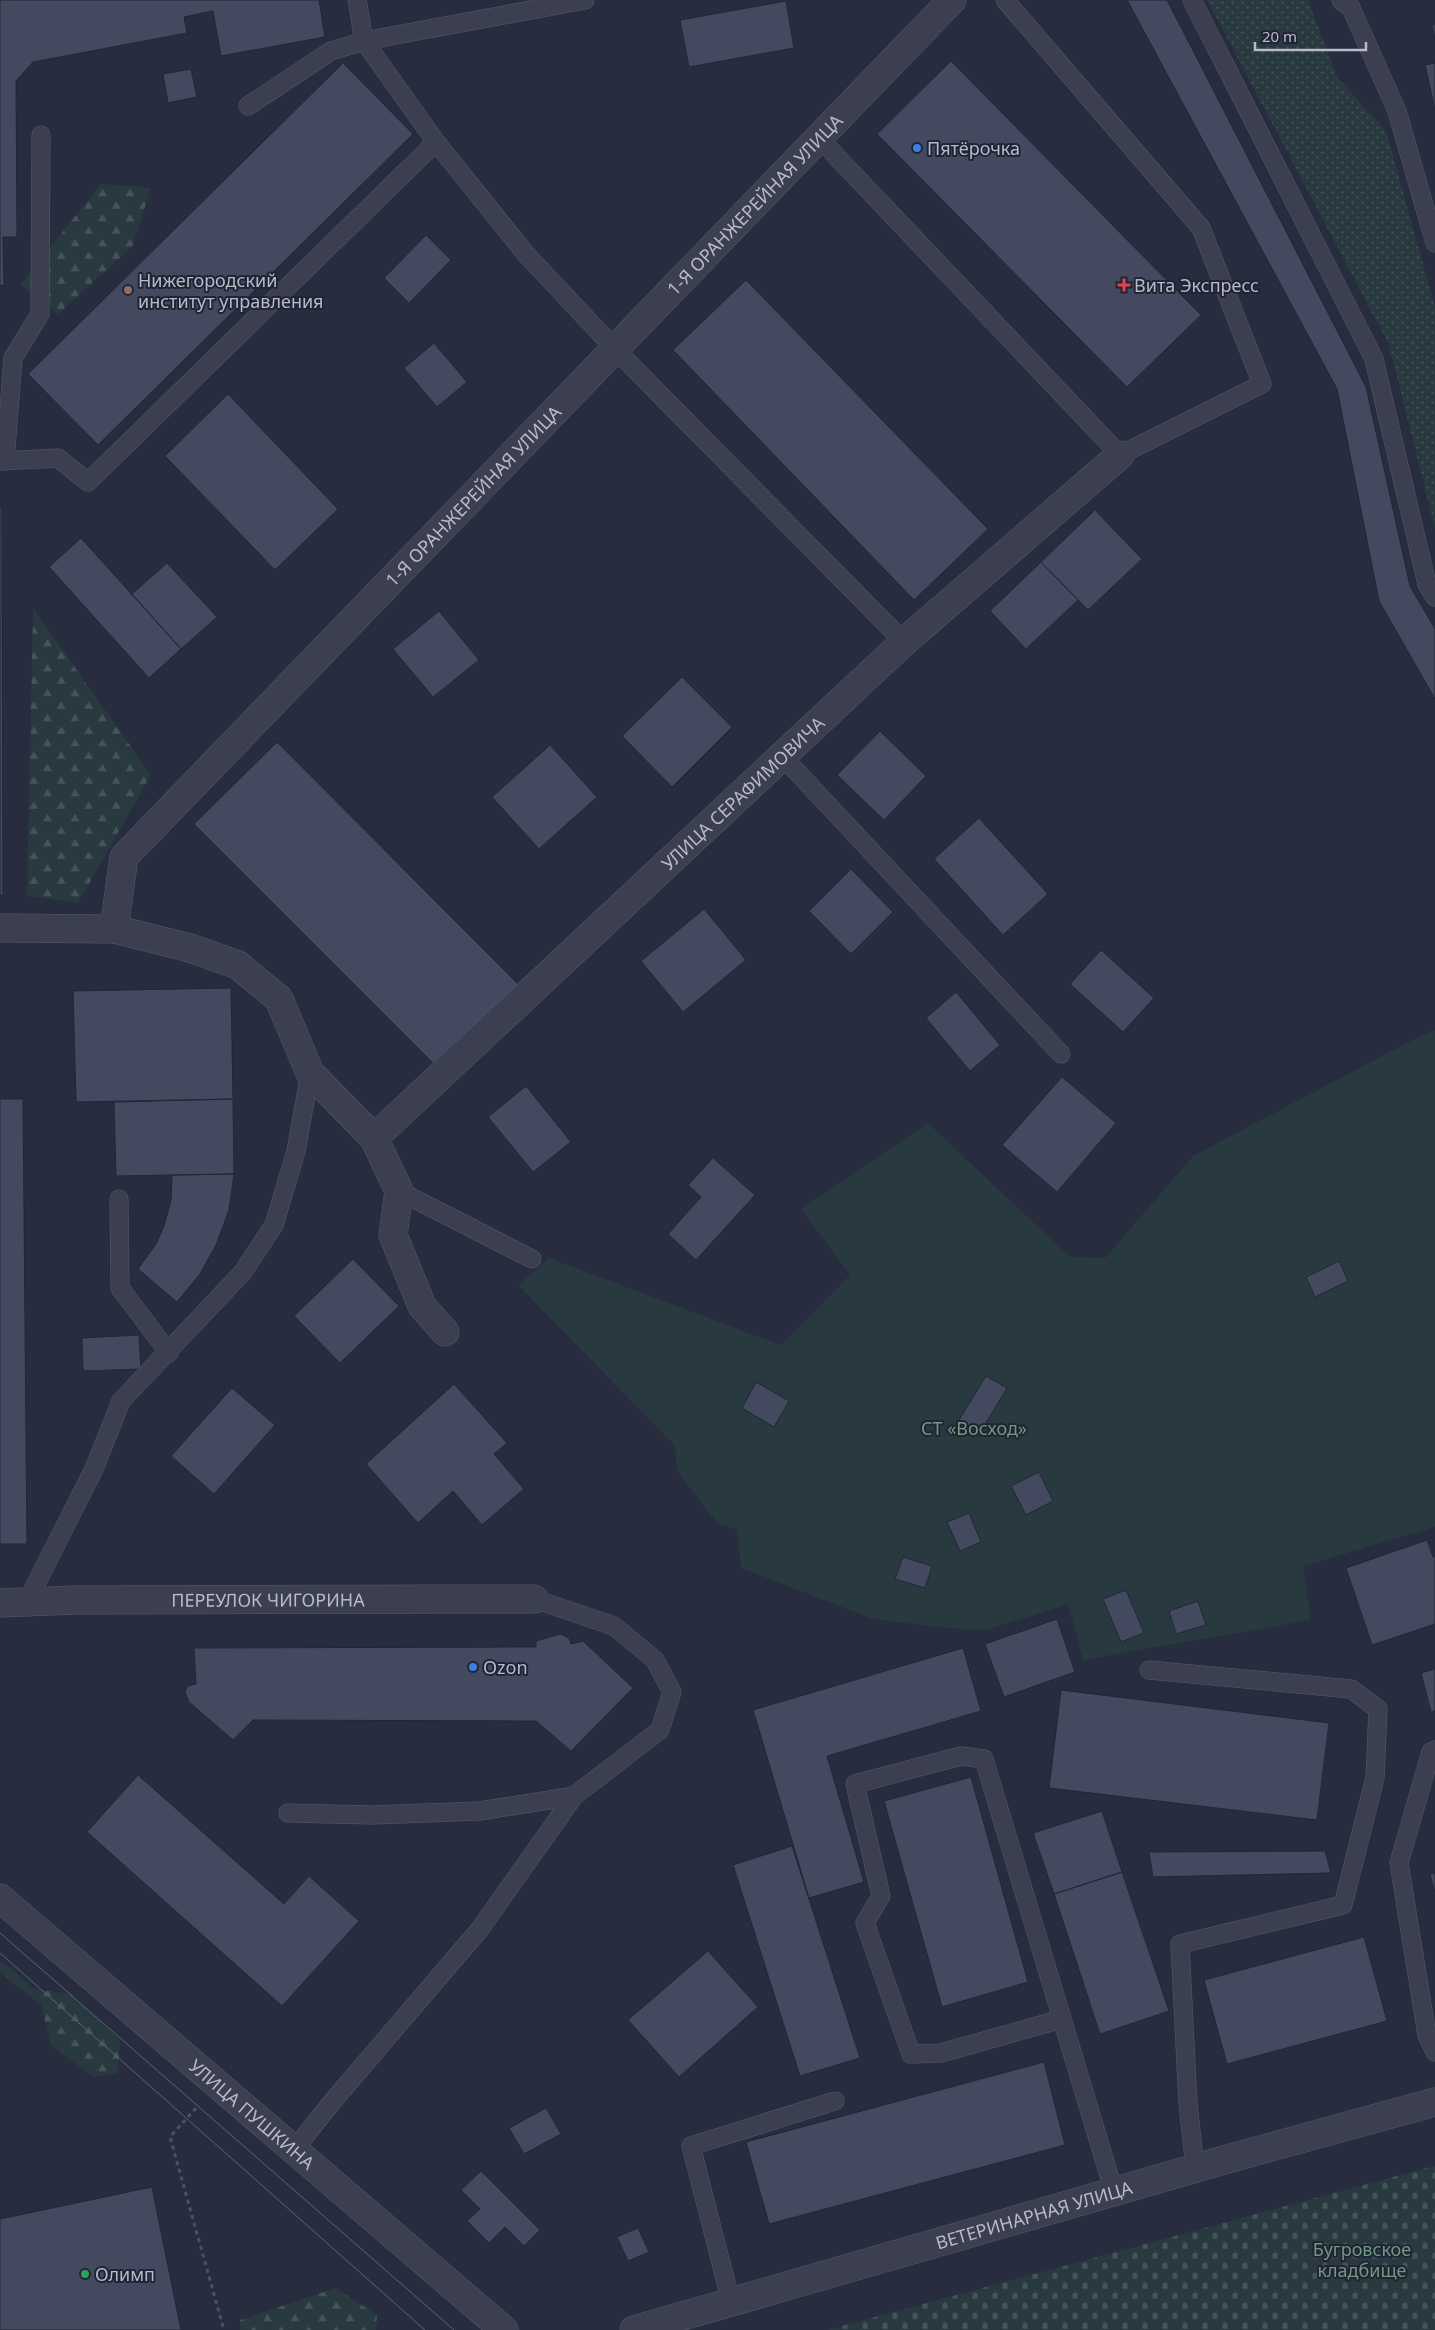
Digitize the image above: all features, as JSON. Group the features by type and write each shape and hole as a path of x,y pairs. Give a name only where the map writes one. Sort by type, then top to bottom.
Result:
{"street":[{"name":"1-Я ОРАНЖЕРЕЙНАЯ УЛИЦА","path":"114,929 124,857 952,0"},
{"name":"УЛИЦА СЕРАФИМОВИЧА","path":"374,1138 904,642 1120,455"},
{"path":"0,928 114,929 190,948 238,965 279,999 310,1073 374,1138 399,1191 393,1235 422,1306 445,1332"},
{"name":"ПЕРЕУЛОК ЧИГОРИНА","path":"0,1603 76,1600 534,1599"},
{"name":"УЛИЦА ПУШКИНА","path":"0,1898 504,2330"},
{"name":"ВЕТЕРИНАРНАЯ УЛИЦА","path":"634,2330 1195,2168 1362,2114 1435,2102"}],"lane":[{"path":"357,0 364,41 436,142 525,253 615,349 904,642"},
{"path":"248,106 331,51 364,41 585,0"},
{"path":"819,138 1120,455 1262,384 1201,228 1005,0"},
{"path":"1192,0 1374,359 1427,584 1435,597"},
{"path":"1341,0 1351,8 1397,111 1435,242"},
{"path":"41,135 40,314 13,358 2,461 58,458 88,482 436,142"},
{"path":"783,757 1061,1054"},
{"path":"27,1602 94,1469 121,1401 243,1272 274,1225 296,1151 310,1073"},
{"path":"399,1191 532,1259"},
{"path":"119,1199 120,1288 168,1353"},
{"path":"294,2150 332,2102 480,1929 574,1796 660,1730 672,1692 655,1660 614,1626 534,1599"},
{"path":"1149,1670 1351,1689 1378,1709 1375,1778 1343,1905 1180,1944 1188,2104 1195,2168"},
{"path":"1435,1750 1431,1752 1399,1863 1427,2034 1435,2052"},
{"path":"1062,2019 940,2053 910,2054 865,1922 881,1896 855,1784 961,1756 984,1759 1114,2192"},
{"path":"288,1813 372,1815 480,1811 574,1796"},
{"path":"731,2302 691,2146 835,2101"}],"path":[{"path":"218,2084 170,2137 224,2330"}],"green space":[{"path":"1207,0 1308,0 1337,77 1386,131 1435,307 1435,528 1389,345"},
{"path":"101,184 151,188 132,247 58,314 20,285"},
{"path":"33,608 151,775 78,903 27,896"},
{"name":"СТ «Восход»","path":"1435,1030 1435,1527 1303,1566 1311,1620 1083,1660 1068,1604 987,1630 945,1628 873,1619 741,1568 737,1530 718,1524 677,1471 675,1446 518,1285 549,1258 781,1345 850,1275 801,1209 928,1123 1070,1257 1105,1258 1193,1156 1422,1035"},
{"path":"0,1961 11,1968 34,1989 71,1994 120,2040 118,2073 93,2077 51,2045 41,2005 0,1973"},
{"name":"Бугровское кладбище","path":"1435,2166 1435,2330 827,2330 1430,2167"},
{"path":"336,2288 377,2315 376,2330 240,2330 240,2320"}],"building":[{"path":"0,0 319,0 325,37 221,56 213,11 184,17 187,33 33,62 16,81 17,237 3,237 4,286 0,285"},
{"path":"1127,0 1167,0 1366,387 1410,586 1435,629 1435,699 1379,601 1337,389"},
{"path":"786,1 794,48 689,67 680,20"},
{"path":"1435,24 1435,40 1432,25"},
{"path":"951,61 1201,315 1127,387 877,134"},
{"path":"343,63 413,134 98,445 28,374"},
{"path":"1435,63 1435,110 1425,65"},
{"path":"191,69 197,97 168,103 163,74"},
{"path":"426,235 451,260 409,303 384,278"},
{"path":"746,280 988,529 914,600 673,350"},
{"path":"434,343 467,382 437,407 404,368"},
{"path":"228,394 338,509 275,570 165,456"},
{"path":"0,507 2,507 3,895 0,895"},
{"path":"1095,510 1142,559 1088,610 1041,562"},
{"path":"81,538 181,649 149,678 49,567"},
{"path":"1041,562 1078,600 1026,649 990,611"},
{"path":"167,563 217,617 181,649 132,594"},
{"path":"439,611 479,660 433,697 393,649"},
{"path":"682,677 732,727 672,787 622,736"},
{"path":"880,731 926,776 884,820 837,775"},
{"path":"277,742 518,984 436,1066 194,824"},
{"path":"550,745 597,797 539,849 492,797"},
{"path":"979,818 1048,894 1003,935 934,859"},
{"path":"851,869 893,912 851,954 809,911"},
{"path":"704,909 746,960 683,1012 641,961"},
{"path":"1101,950 1154,998 1123,1032 1070,984"},
{"path":"231,988 233,1099 76,1102 73,991"},
{"path":"956,992 1000,1045 970,1071 926,1018"},
{"path":"1062,1077 1116,1123 1057,1192 1002,1145"},
{"path":"526,1086 571,1142 533,1172 488,1117"},
{"path":"0,1099 23,1099 27,1544 0,1544"},
{"path":"233,1099 234,1174 116,1176 114,1102"},
{"path":"713,1158 755,1195 696,1260 668,1234 701,1197 688,1185"},
{"path":"234,1174 229,1210 216,1245 200,1274 177,1302 138,1269 156,1244 164,1226 171,1200 172,1175"},
{"path":"353,1259 399,1306 340,1363 294,1316"},
{"path":"1339,1261 1348,1281 1315,1297 1306,1277"},
{"path":"139,1335 141,1369 83,1371 82,1338"},
{"path":"986,1376 1007,1388 980,1433 959,1420"},
{"path":"756,1382 789,1401 774,1427 742,1408"},
{"path":"454,1384 507,1443 494,1454 524,1489 482,1525 453,1491 418,1523 366,1464"},
{"path":"232,1388 275,1425 214,1494 171,1456"},
{"path":"1039,1472 1053,1501 1026,1515 1011,1486"},
{"path":"969,1513 981,1542 960,1551 947,1522"},
{"path":"1427,1540 1433,1557 1435,1557 1435,1624 1372,1645 1346,1568"},
{"path":"903,1557 932,1566 925,1588 895,1579"},
{"path":"1126,1590 1144,1633 1121,1642 1103,1599"},
{"path":"1198,1601 1206,1625 1176,1634 1169,1611"},
{"path":"1057,1619 1075,1672 1004,1697 985,1644"},
{"path":"560,1634 569,1638 571,1644 583,1641 633,1688 571,1751 536,1721 253,1720 233,1740 189,1702 185,1692 187,1686 196,1684 194,1648 536,1647 536,1641"},
{"path":"963,1648 981,1711 827,1756 864,1882 809,1898 753,1710"},
{"path":"1435,1669 1435,1711 1431,1712 1421,1673"},
{"path":"1061,1690 1329,1723 1317,1820 1049,1788"},
{"path":"138,1775 284,1904 309,1876 359,1921 282,2006 87,1832"},
{"path":"971,1777 1028,1982 942,2007 884,1801"},
{"path":"1102,1811 1122,1872 1054,1894 1033,1833"},
{"path":"792,1846 860,2058 800,2076 733,1865"},
{"path":"1325,1851 1331,1873 1153,1877 1149,1852"},
{"path":"1122,1872 1169,2011 1100,2034 1054,1894"},
{"path":"1435,1873 1435,1893 1430,1875"},
{"path":"1364,1937 1387,2021 1227,2064 1204,1980"},
{"path":"708,1951 758,2007 679,2077 628,2020"},
{"path":"1044,2062 1065,2145 769,2224 746,2142"},
{"path":"546,2108 561,2134 524,2154 509,2128"},
{"path":"481,2171 540,2230 524,2246 505,2227 489,2243 467,2221 480,2209 461,2190"},
{"name":"Олимп","path":"152,2187 181,2330 0,2330 0,2219"},
{"path":"638,2228 649,2252 628,2261 617,2237"}],"tram line":[{"path":"0,1933 454,2330"},
{"path":"0,1953 425,2330"}],"place":[{"name":"Пятёрочка","path":"917,148"},
{"name":"Вита Экспресс","path":"1124,285"},
{"name":"Нижегородский институт управления","path":"128,290"},
{"name":"Ozon","path":"473,1667"},
{"name":"Олимп","path":"85,2274"}]}
